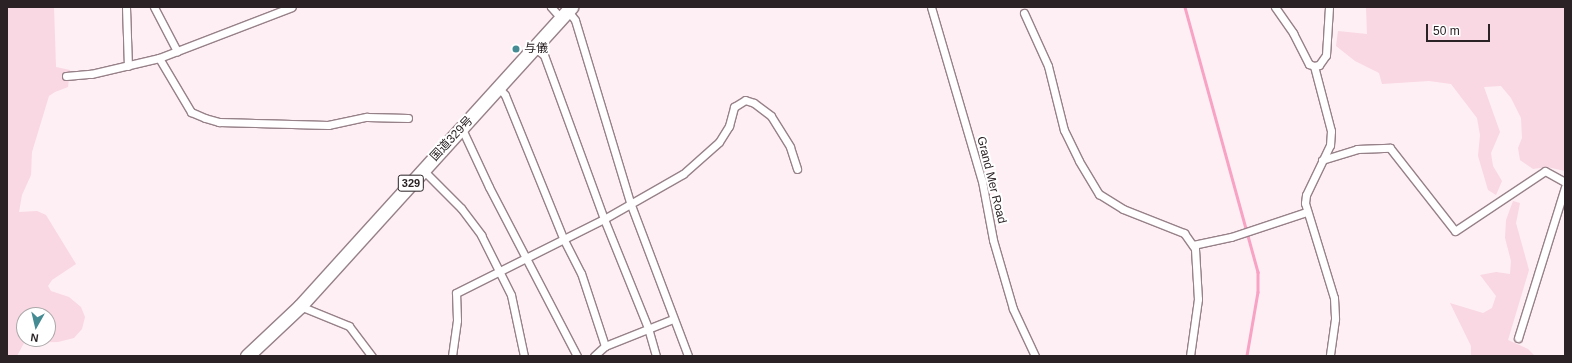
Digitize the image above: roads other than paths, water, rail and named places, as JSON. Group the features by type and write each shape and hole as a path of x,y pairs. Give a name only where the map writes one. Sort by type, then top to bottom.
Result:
{"highway":[{"name":"国道329号","path":"247,356 300,306 422,170 462,129 536,48 566,12"}],"street":[{"path":"126,7 128,66"},
{"path":"154,7 177,51"},
{"path":"66,76 128,66 159,58 292,7"},
{"path":"551,7 566,12 575,20 631,205 688,356"},
{"name":"Grand Mer Road","path":"931,7 982,181 993,240 1013,309 1035,356"},
{"path":"1275,7 1293,33 1309,64 1314,66 1319,65 1326,55 1329,7"},
{"path":"1024,13 1048,66 1064,130 1079,162 1099,194 1123,209 1184,233 1193,245 1197,258 1198,299 1190,356"},
{"path":"536,48 544,55 604,219 648,328 656,356"},
{"path":"159,58 192,112 219,122 328,125 367,117 408,118"},
{"path":"1314,66 1331,131 1330,145 1306,195 1306,212 1325,264 1334,298 1335,319 1330,356"},
{"path":"499,88 505,95 564,240 581,273 605,346"},
{"path":"452,356 456,320 456,293 500,273 631,205 683,174 719,142 729,126 734,107 745,100 754,103 771,116 790,147 797,169"},
{"path":"462,129 489,187 577,356"},
{"path":"1322,160 1358,149 1390,148 1455,231 1545,171 1565,182"},
{"path":"422,170 461,208 481,235 511,295 524,356"},
{"path":"1518,338 1565,187"},
{"path":"1193,245 1231,236 1306,212"},
{"path":"300,306 350,326 372,356"},
{"path":"594,356 605,346 673,319"}],"waterway":[{"path":"1185,7 1258,272 1258,292 1247,356"}],"place":[{"name":"与儀","path":"516,49"}]}
